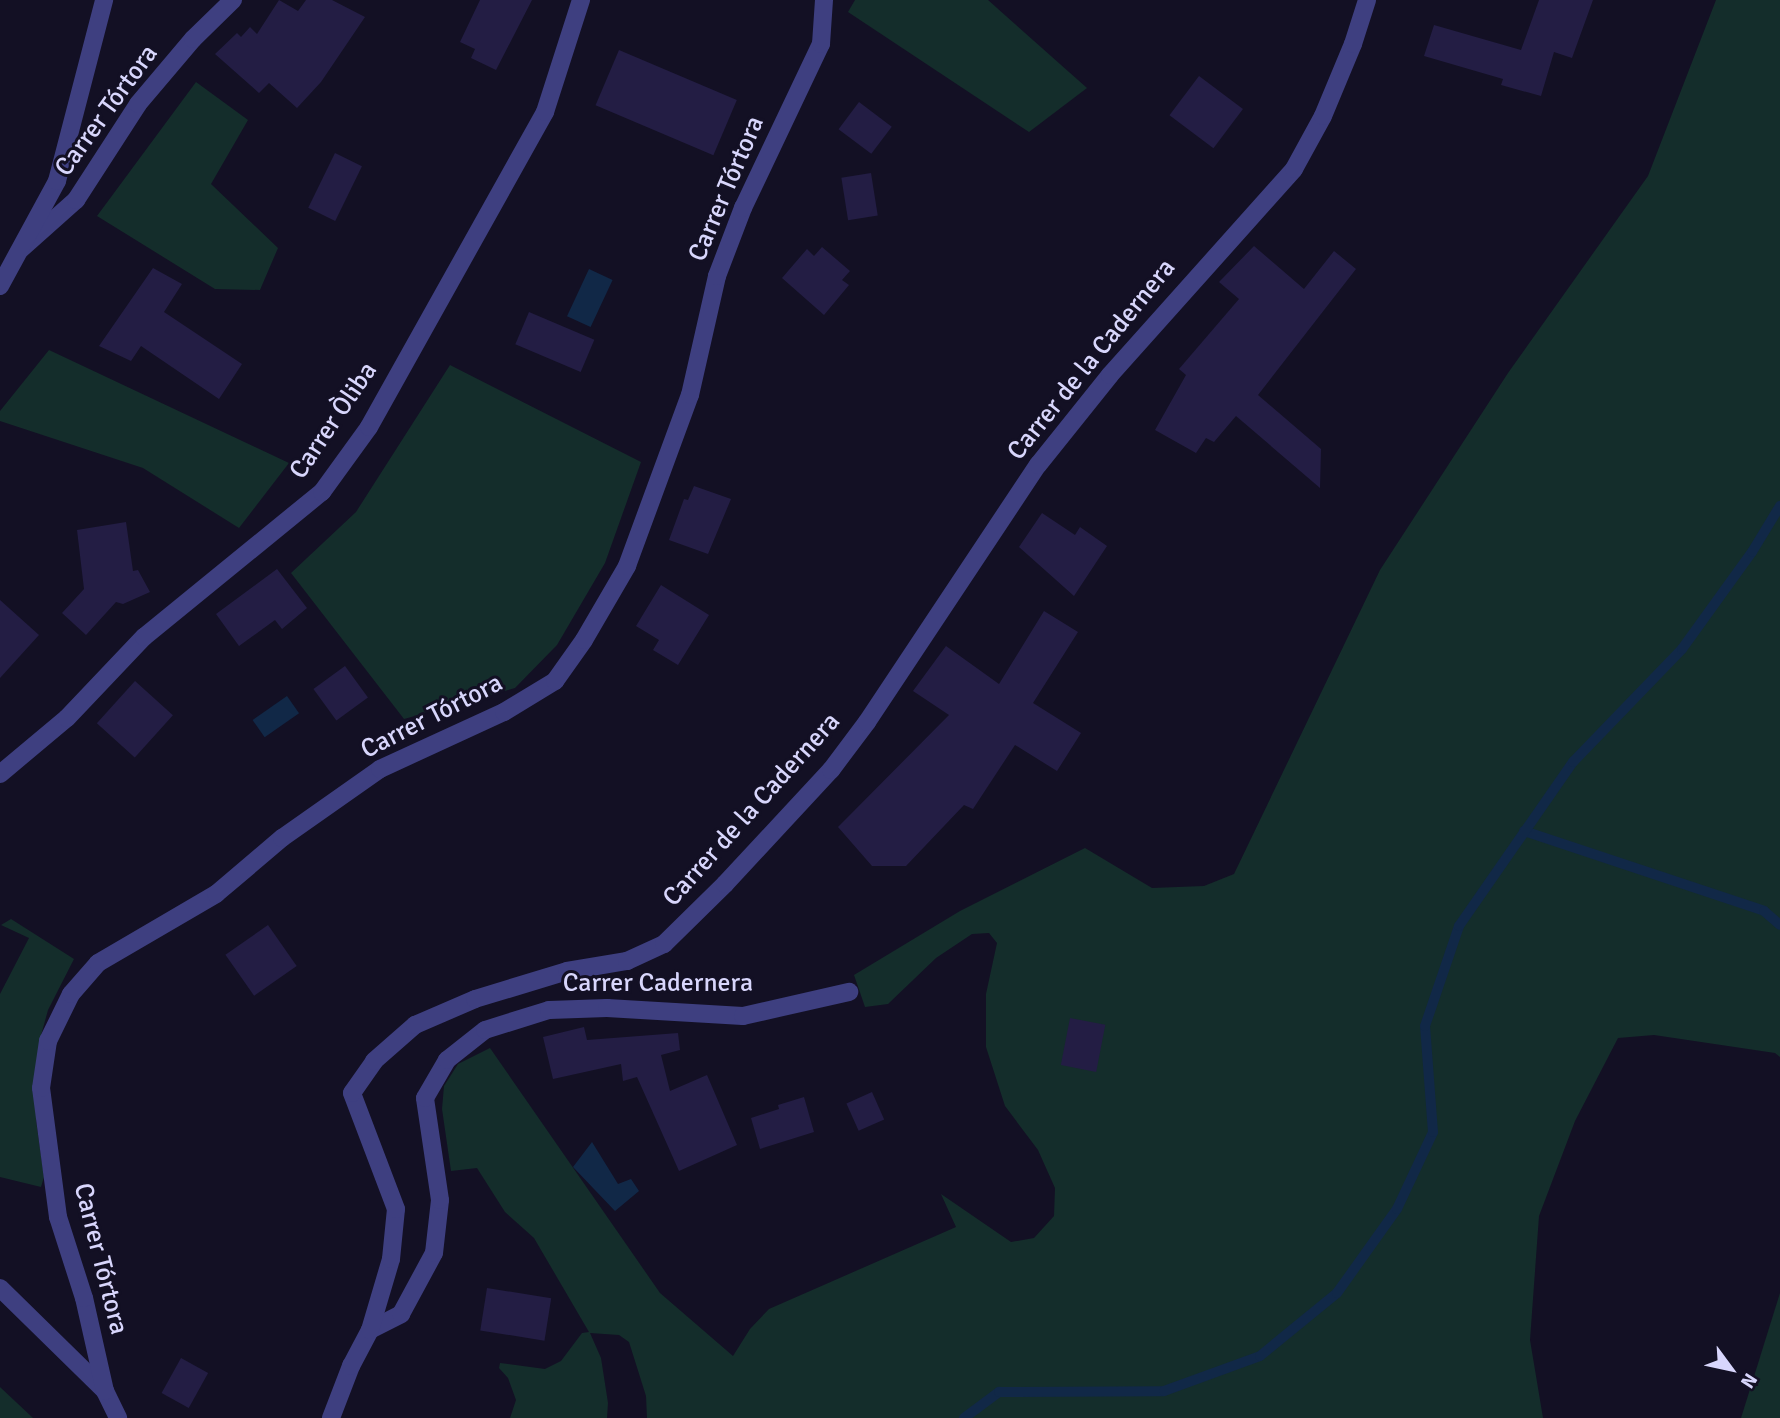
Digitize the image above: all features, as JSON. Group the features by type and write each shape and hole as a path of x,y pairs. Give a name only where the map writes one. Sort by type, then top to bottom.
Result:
{"street":[{"path":"0,286 57,181 104,0"},
{"name":"Carrer Tórtora","path":"21,249 76,200 138,104 194,39 233,0"},
{"name":"Carrer Òliba","path":"0,774 67,718 144,637 322,492 369,427 545,111 581,0"},
{"name":"Carrer Tórtora","path":"105,1391 84,1298 58,1217 41,1088 48,1041 71,994 98,963 216,894 282,838 380,769 504,712 555,681 584,640 632,554 690,395 707,333 717,276 743,208 821,44 824,0"},
{"name":"Carrer de la Cadernera","path":"331,1418 351,1366 370,1330 391,1259 396,1209 352,1093 374,1061 415,1025 475,999 567,971 627,961 664,944 734,874 831,770 867,722 979,550 1054,444 1173,301 1294,169 1323,116 1353,44 1367,0"},
{"name":"Carrer Cadernera","path":"370,1330 401,1314 434,1253 440,1200 425,1098 447,1060 485,1030 549,1010 607,1008 743,1016 849,992"},
{"path":"0,1288 105,1391 118,1418"}],"green space":[{"path":"855,0 988,0 1087,88 1029,132 848,12"},
{"path":"1716,0 1780,0 1780,1057 1775,1053 1654,1035 1618,1038 1575,1121 1539,1216 1530,1340 1543,1418 647,1418 646,1396 629,1342 619,1335 590,1333 601,1358 608,1403 607,1418 510,1418 516,1400 508,1378 499,1368 500,1363 545,1369 561,1361 582,1333 589,1332 534,1238 505,1212 477,1168 451,1171 442,1109 444,1086 458,1064 490,1048 660,1293 733,1356 750,1329 769,1309 956,1227 941,1194 1011,1242 1034,1238 1054,1216 1055,1188 1038,1150 1005,1106 986,1047 986,994 997,943 989,933 972,934 936,958 888,1004 865,1007 854,975 960,911 1085,848 1152,888 1204,886 1234,874 1380,570 1508,373 1648,176"},
{"path":"196,82 248,120 211,184 278,248 260,290 215,289 97,216"},
{"path":"49,350 289,463 239,528 143,468 0,421 0,411"},
{"path":"450,365 641,462 605,563 557,645 515,688 404,719 291,573 356,512"},
{"path":"11,919 74,959 48,1010 40,1039 36,1070 36,1120 44,1177 41,1187 0,1177 0,994 29,938 1,925"},
{"path":"1780,1293 1780,1418 1741,1418"},
{"path":"0,1387 33,1418 0,1418"}],"water":[{"path":"589,269 613,280 591,327 567,316"},
{"path":"287,696 299,713 265,737 253,720"},
{"path":"592,1142 618,1184 631,1179 639,1191 615,1211 573,1167"}],"building":[{"path":"279,0 298,11 306,0 332,0 365,17 321,82 297,108 269,83 259,93 215,54 237,33 241,37 250,27 257,34"},
{"path":"480,0 532,0 496,70 471,58 475,49 460,42"},
{"path":"1539,0 1593,0 1572,58 1554,52 1541,96 1501,85 1503,79 1424,56 1434,25 1521,50"},
{"path":"619,50 737,100 713,155 596,105"},
{"path":"1199,76 1243,109 1213,148 1170,115"},
{"path":"859,102 892,127 871,154 839,129"},
{"path":"335,153 362,166 335,221 308,208"},
{"path":"871,173 878,215 848,220 841,178"},
{"path":"1254,246 1304,289 1334,251 1356,269 1258,395 1321,449 1320,488 1236,416 1214,442 1206,438 1196,453 1155,430 1186,375 1179,369 1239,299 1219,282"},
{"path":"822,247 850,271 842,280 849,285 824,315 782,278 807,249 814,256"},
{"path":"153,268 182,284 164,312 242,364 219,399 141,346 131,361 99,346"},
{"path":"529,312 594,340 581,372 515,344"},
{"path":"694,486 731,499 708,554 669,540 684,499 688,500"},
{"path":"1042,513 1075,535 1080,527 1107,546 1074,596 1019,547"},
{"path":"126,522 133,571 138,570 150,592 123,604 116,602 86,635 62,613 84,589 77,530"},
{"path":"277,569 307,608 282,629 275,620 239,646 216,614"},
{"path":"661,585 709,615 678,665 653,650 659,640 636,626"},
{"path":"0,600 39,635 0,678"},
{"path":"1044,611 1078,632 1033,703 1081,733 1057,771 1015,745 973,809 964,805 906,866 872,866 838,827 949,715 913,691 946,646 999,684"},
{"path":"345,666 368,698 336,720 313,689"},
{"path":"135,681 173,715 135,757 97,723"},
{"path":"268,925 297,966 254,996 225,955"},
{"path":"1070,1018 1105,1025 1096,1072 1061,1065"},
{"path":"584,1027 587,1040 678,1033 680,1050 661,1055 670,1091 707,1075 737,1145 679,1171 637,1077 623,1081 621,1064 553,1079 543,1037"},
{"path":"872,1092 884,1119 859,1131 846,1103"},
{"path":"804,1097 814,1132 760,1149 751,1118 779,1109 778,1105"},
{"path":"487,1288 551,1298 544,1341 480,1330"},
{"path":"181,1358 208,1373 189,1408 162,1393"}],"waterway":[{"path":"964,1418 999,1392 1164,1391 1260,1356 1337,1293 1397,1209 1433,1132 1425,1026 1459,926 1573,762 1682,649 1752,552 1780,506"},
{"path":"1524,831 1764,911 1780,925"}]}
